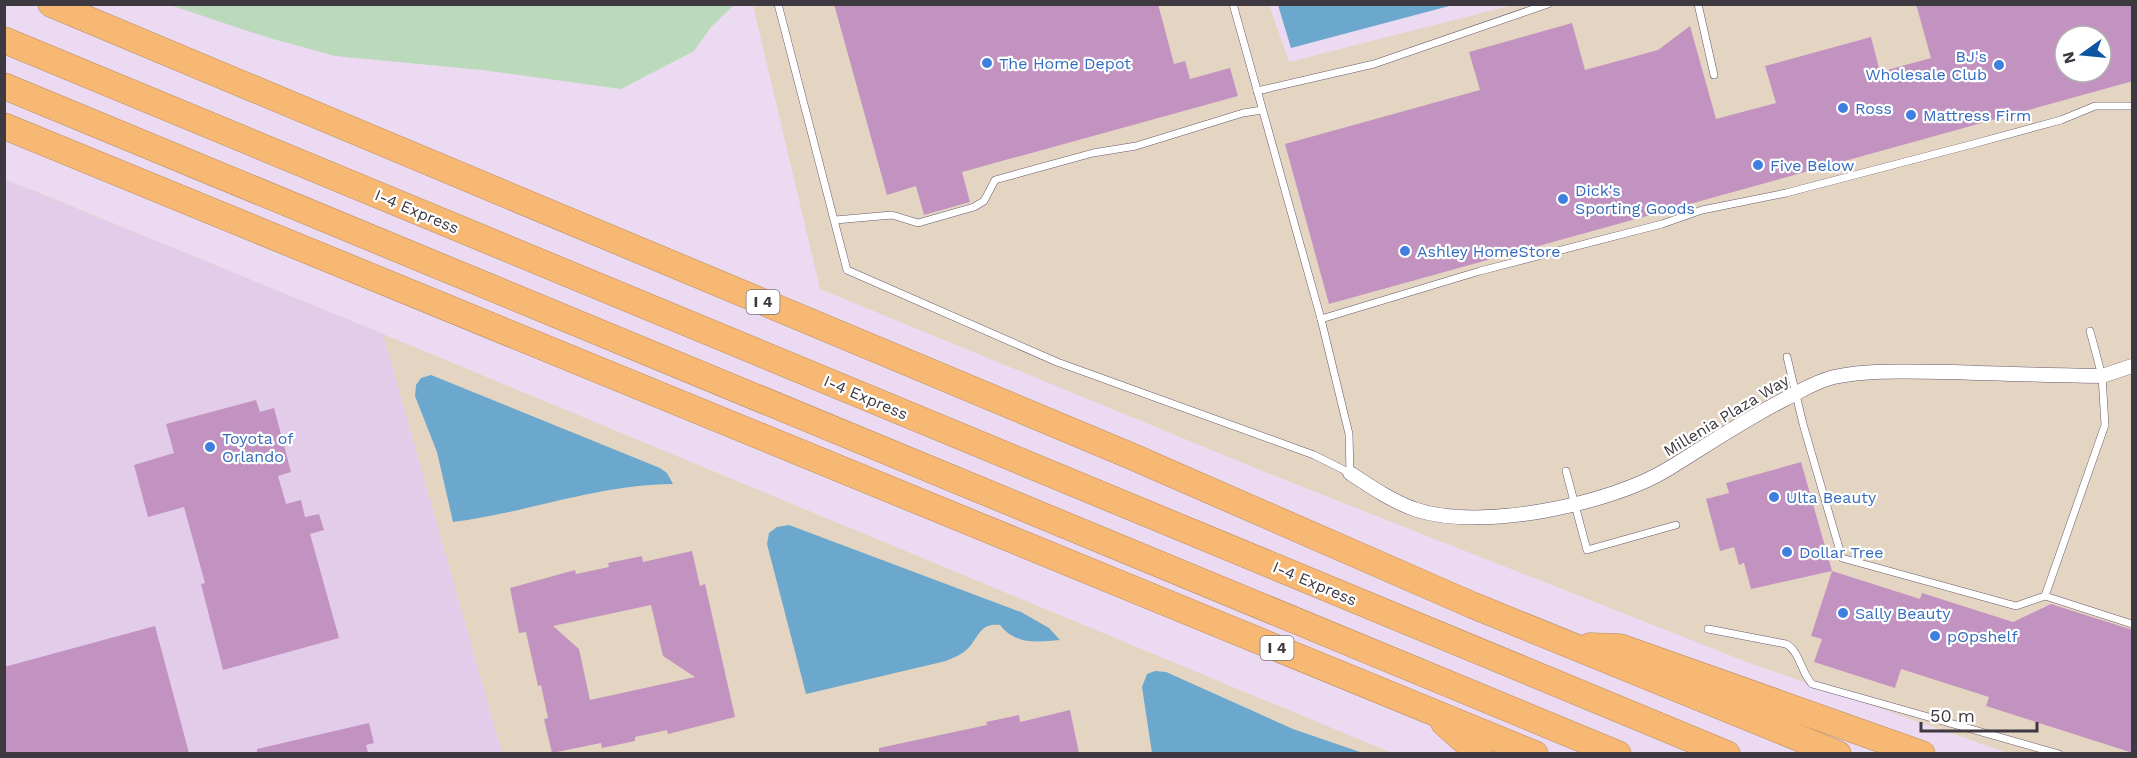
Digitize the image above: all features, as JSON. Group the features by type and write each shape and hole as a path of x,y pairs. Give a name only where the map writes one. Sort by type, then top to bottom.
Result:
{"highway":[{"name":"I 4","path":"51,4 1131,456 1571,646 1838,753"},
{"name":"I-4 Express","path":"4,40 1727,753"},
{"path":"4,86 1618,753"},
{"name":"I 4","path":"4,126 1125,588 1535,753"},
{"path":"1571,646 1620,647 1922,753"},
{"path":"1428,709 1479,753"}],"street":[{"name":"Millenia Plaza Way","path":"1350,473 1385,496 1419,511 1470,517 1575,506 1623,490 1664,471 1748,418 1833,377 1880,371 2102,376 2133,366"}],"lane":[{"path":"778,4 847,270 1002,340 1314,455 1350,473 1349,434 1321,319 1233,4"},
{"path":"1257,91 1374,64 1548,4"},
{"path":"1698,4 1714,75"},
{"path":"1321,319 1480,271 1662,224 1702,210 1786,193 2061,120 2095,106 2133,106"},
{"path":"835,220 892,215 918,223 974,207 984,201 995,180 1093,153 1136,146 1243,113 1262,110"},
{"path":"2045,596 2105,424 2102,376 2090,331"},
{"path":"1787,357 1842,558 2016,606 2045,596 2133,624"},
{"path":"1566,471 1587,550 1676,525"},
{"path":"1708,629 1792,647 1812,684 2059,753"}],"shaded area":[{"path":"753,5 1269,5 1289,62 1513,5 2132,5 2132,753 2008,753 1752,664 1270,474 820,289"},
{"name":"Toyota of Orlando","path":"4,179 383,334 502,753 5,753"},
{"path":"30,189 1392,753 502,754 495,732"}],"green space":[{"path":"734,4 711,27 694,51 621,89 482,70 335,56 266,37 170,5"}],"water":[{"path":"1278,4 1453,5 1291,48"},
{"path":"431,375 660,468 667,473 673,484 618,489 453,522 437,452 415,396 416,385 421,378"},
{"path":"789,525 1021,612 1049,628 1060,640 1027,641 1013,636 1000,625 989,626 982,630 965,651 946,661 806,694 767,544 769,533 777,527"},
{"path":"1155,671 1166,672 1293,729 1363,753 1152,753 1142,687 1147,674"}],"building":[{"name":"The Home Depot","path":"834,4 1158,4 1174,64 1185,61 1190,79 1230,68 1238,96 962,172 970,202 924,215 916,186 887,195"},
{"path":"1916,4 2133,4 2133,81 1329,304 1285,144 1480,90 1469,52 1572,23 1585,70 1658,50 1690,26 1716,119 1776,103 1765,66 1871,37 1880,72 1931,58"},
{"path":"256,400 260,412 274,408 291,472 278,476 286,504 301,500 305,517 319,514 324,530 310,534 339,638 223,670 201,584 205,583 184,507 148,517 134,465 174,453 166,424"},
{"path":"1801,462 1832,571 1751,589 1744,563 1739,565 1734,547 1720,551 1706,499 1729,493 1726,483"},
{"path":"692,551 700,586 705,584 735,717 668,734 667,730 635,737 635,741 602,748 601,743 552,753 544,719 548,718 541,685 538,686 526,632 519,633 510,588 575,570 576,574 609,567 608,563 642,556 643,562","holes":["651,605 663,656 695,677 590,700 579,649 553,626"]},
{"path":"1832,571 1920,599 1922,593 2013,622 2051,604 2133,630 2133,753 1986,706 1989,697 1901,669 1895,688 1814,662 1822,639 1811,636"},
{"path":"155,626 189,753 4,753 4,667"},
{"path":"1070,710 1079,753 879,753 879,748 987,725 986,722 1019,715 1020,722"},
{"path":"369,723 374,743 366,745 368,753 257,753 257,749"}],"place":[{"name":"The Home Depot","path":"987,63"},
{"name":"BJ's Wholesale Club","path":"1999,65"},
{"name":"Ross","path":"1843,108"},
{"name":"Mattress Firm","path":"1911,115"},
{"name":"Five Below","path":"1758,165"},
{"name":"Dick's Sporting Goods","path":"1563,199"},
{"name":"Ashley HomeStore","path":"1405,251"},
{"name":"Toyota of Orlando","path":"210,447"},
{"name":"Ulta Beauty","path":"1774,497"},
{"name":"Dollar Tree","path":"1787,552"},
{"name":"Sally Beauty","path":"1843,613"},
{"name":"pOpshelf","path":"1935,636"}]}
